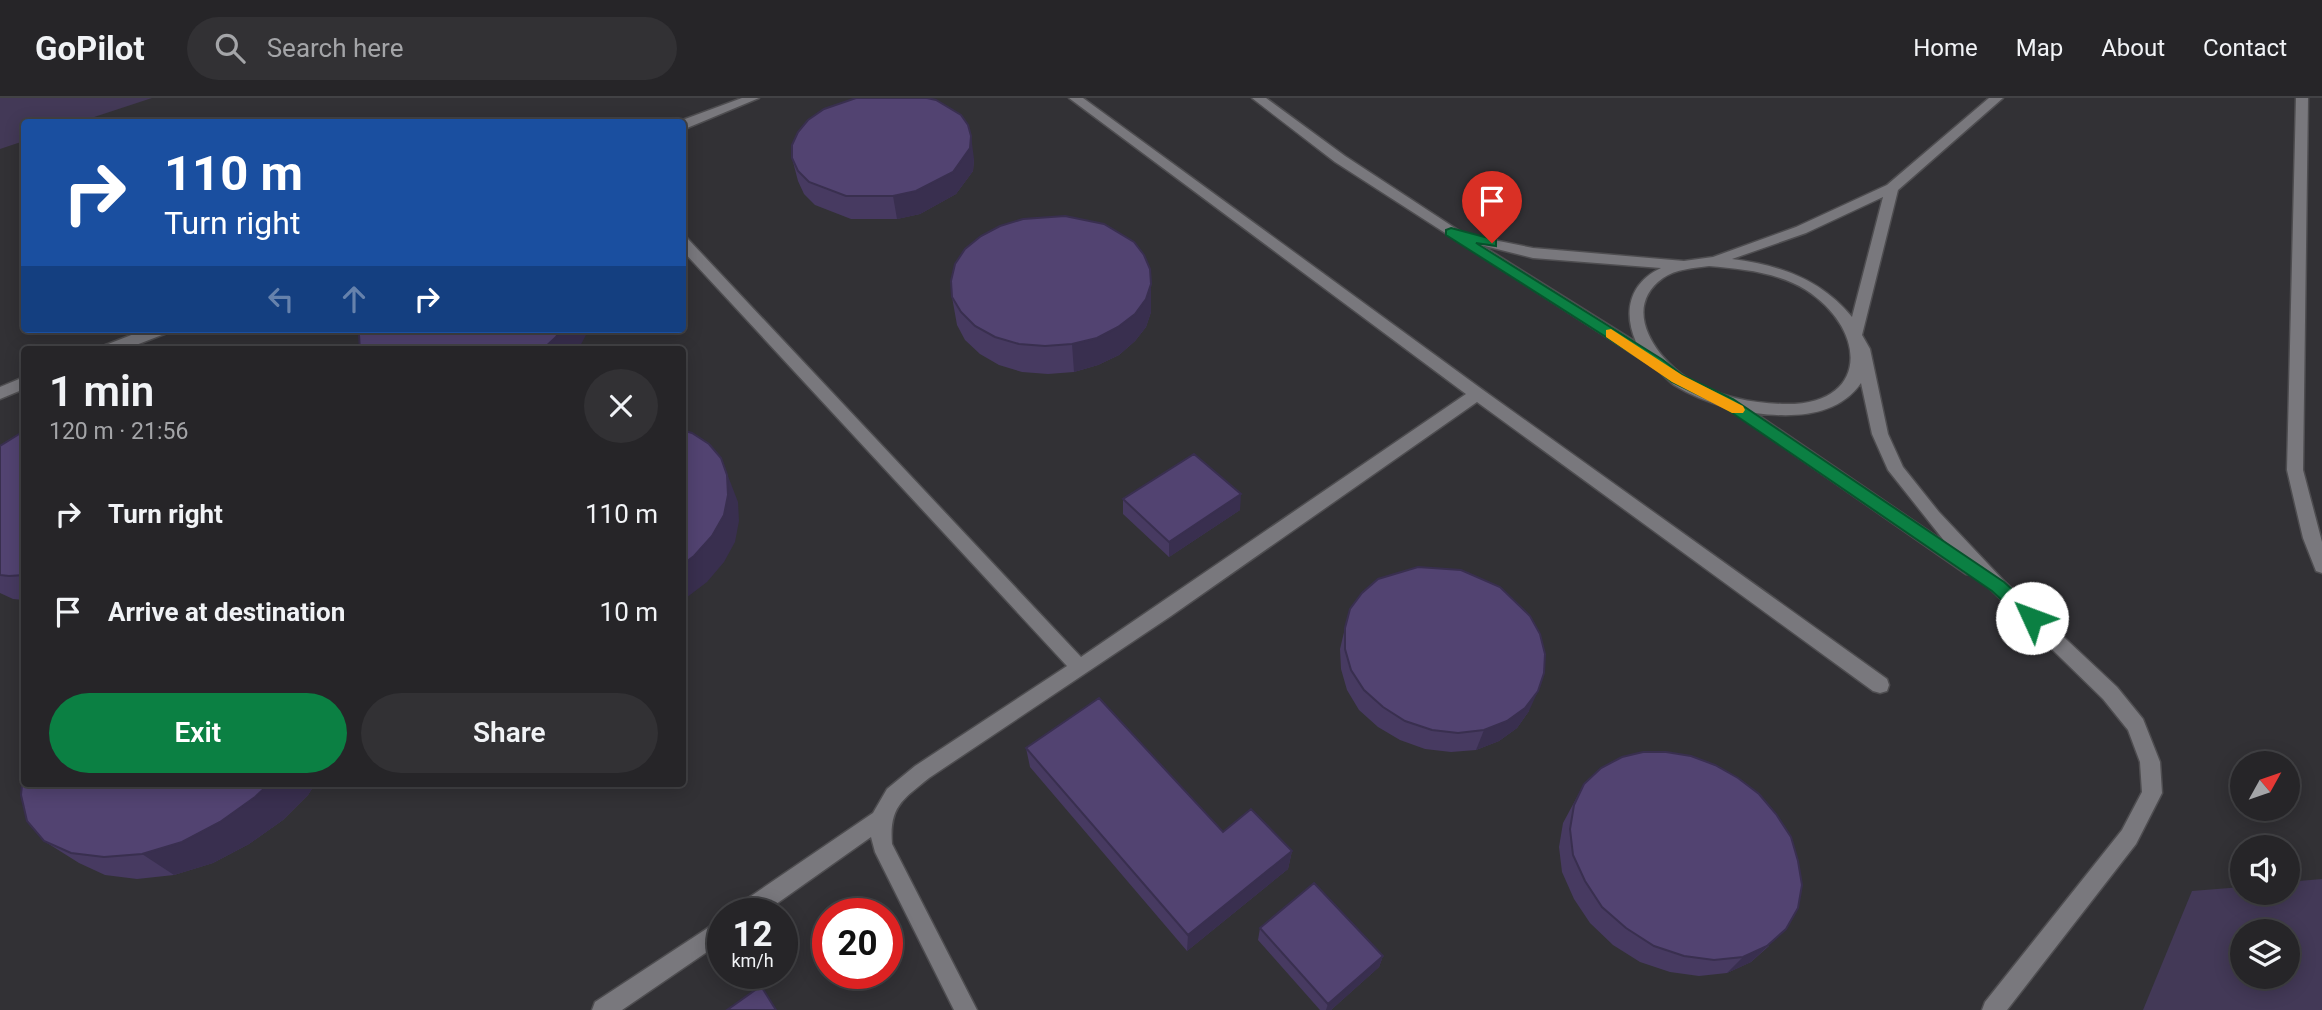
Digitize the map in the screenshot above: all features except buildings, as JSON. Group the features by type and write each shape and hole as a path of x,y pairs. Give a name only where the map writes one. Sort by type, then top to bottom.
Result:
{"street":[{"path":"686,123 753,98"},
{"path":"1075,98 1477,394 1880,685"},
{"path":"1258,98 1340,159 1658,363 1689,386 1727,403 1998,586"},
{"path":"1451,232 1546,255 1583,260 1684,265 1709,261 1801,230 1892,188 1997,98"},
{"path":"2302,98 2295,470 2322,566"},
{"path":"1856,332 1892,188"},
{"path":"686,245 1080,668"},
{"path":"1709,261 1744,264 1779,272 1812,288 1839,308 1856,332 1862,349 1880,434 1896,470 1933,517 1998,586 2110,693 2136,725 2150,762 2152,793 2129,837 1993,1010"},
{"path":"1658,363 1640,339 1634,314 1640,292 1658,275 1684,265"},
{"path":"118,346 152,333"},
{"path":"1727,403 1763,410 1798,410 1828,402 1849,389 1861,370 1862,349"},
{"path":"0,393 21,384"},
{"path":"766,898 879,820 893,796 922,772 1080,668 1477,394"},
{"path":"879,820 881,845 966,1010"},
{"path":"603,1010 707,939"}],"shaded area":[{"path":"0,98 152,98 88,119 21,119 21,142 0,149"},
{"path":"2322,879 2322,1010 2143,1010 2192,891 2230,888 2230,905 2300,905 2300,881"}],"slow traffic":[{"path":"1611,334 1658,363 1677,379 1738,410"}],"route":[{"path":"1492,243 1451,232 1658,363 1677,379 1727,403 1998,586 2032,618"}]}
